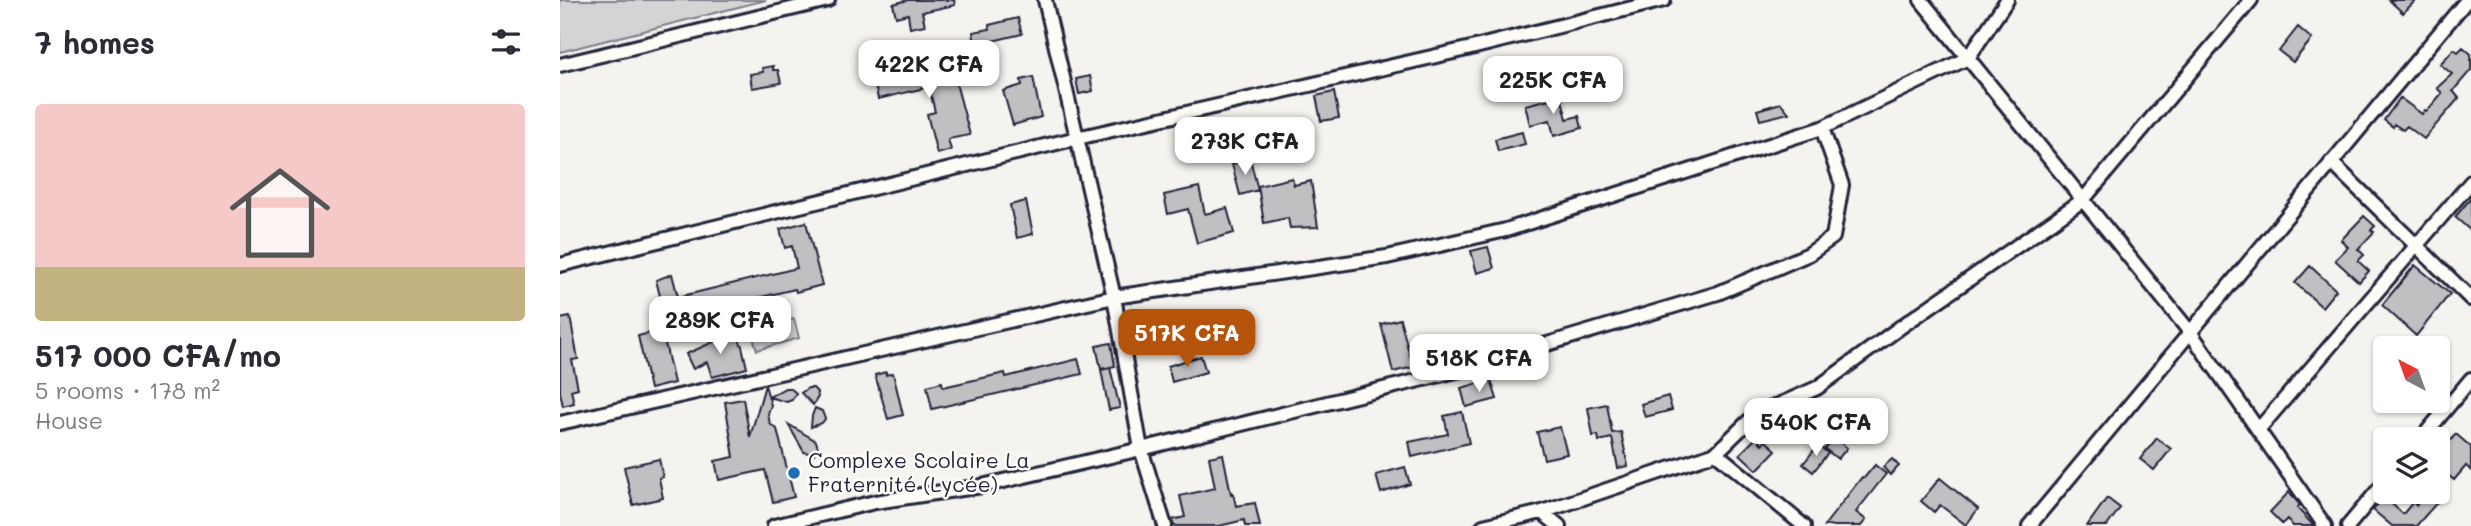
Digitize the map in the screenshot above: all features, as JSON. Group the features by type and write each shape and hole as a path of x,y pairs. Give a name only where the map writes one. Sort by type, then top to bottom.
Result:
{"street":[{"path":"560,65 828,0"},
{"path":"1045,0 1114,297 1141,449 1165,526"},
{"path":"560,265 1077,138 1467,49 1664,0"},
{"path":"1921,0 2190,332 2325,526"},
{"path":"560,423 1114,297 1387,257 1506,230 1822,128 1968,58 2007,0"},
{"path":"1483,526 1542,512 1716,453 1755,415 1817,387 2083,200 2250,0"},
{"path":"2029,526 2330,162 2467,2"},
{"path":"774,526 875,502 982,486 1141,449 1460,370 1718,293 1809,254 1833,237 1842,185 1822,128"},
{"path":"2330,162 2471,299"},
{"path":"2258,430 2418,247 2471,182"},
{"path":"2431,427 2471,379"},
{"path":"1716,453 1804,526"},
{"path":"2348,526 2373,496"},
{"path":"1542,512 1559,526"}],"shaded area":[{"path":"560,0 766,0 560,52"},
{"path":"794,319 799,338 757,350 751,331"}],"building":[{"path":"908,0 954,0 955,5 922,12 925,25 910,28 908,14 896,17 893,4"},
{"path":"2389,0 2416,0 2403,13"},
{"path":"1018,18 1022,34 975,45 973,32 990,29 989,25"},
{"path":"2298,27 2312,39 2293,62 2279,51"},
{"path":"2463,47 2471,54 2471,70 2453,91 2459,98 2424,139 2407,126 2403,130 2384,120 2400,98 2422,114 2427,111 2442,93 2437,88 2452,74 2440,64 2454,49 2458,52"},
{"path":"906,63 909,79 952,68 970,135 948,139 951,150 937,154 927,114 935,112 929,87 878,99 872,71"},
{"path":"773,66 773,70 778,70 781,83 752,88 750,74 763,72 762,68"},
{"path":"1090,76 1093,91 1079,94 1076,79"},
{"path":"1033,77 1041,117 1013,125 1003,91 1022,85 1021,80"},
{"path":"1334,92 1339,118 1321,121 1316,96"},
{"path":"1561,96 1567,119 1579,116 1582,128 1554,136 1550,120 1530,125 1525,105"},
{"path":"1781,103 1789,113 1760,120 1757,110"},
{"path":"1522,132 1525,144 1498,151 1495,139"},
{"path":"1250,159 1258,190 1240,195 1232,164"},
{"path":"1292,178 1294,185 1311,181 1318,227 1290,228 1288,218 1264,223 1258,186"},
{"path":"1199,187 1205,214 1227,208 1234,233 1197,243 1188,209 1168,214 1164,195"},
{"path":"2471,198 2471,231 2455,217"},
{"path":"1026,201 1033,234 1017,238 1010,205"},
{"path":"2364,216 2375,226 2371,230 2374,232 2358,249 2364,255 2358,261 2369,271 2359,282 2335,260 2348,247 2341,240"},
{"path":"806,222 822,285 736,303 739,317 676,332 656,280 672,274 678,297 797,268 792,246 785,248 780,229"},
{"path":"1488,247 1494,268 1477,273 1471,251"},
{"path":"2415,265 2450,294 2416,336 2382,305"},
{"path":"2310,266 2336,290 2322,307 2295,283"},
{"path":"570,317 578,359 572,360 578,388 571,390 574,403 563,406 560,392 560,319"},
{"path":"1400,319 1413,367 1393,372 1381,324"},
{"path":"662,330 674,383 650,389 638,336"},
{"path":"736,332 747,368 712,377 707,362 693,369 686,354"},
{"path":"1111,343 1115,366 1101,369 1096,346"},
{"path":"1201,356 1206,372 1172,382 1168,366"},
{"path":"1078,359 1082,374 932,409 927,386 942,382 943,387 1005,373 1006,377"},
{"path":"1110,368 1120,408 1109,410 1101,370"},
{"path":"886,372 886,375 893,373 903,415 888,419 875,375"},
{"path":"1491,380 1497,399 1466,407 1461,388"},
{"path":"765,385 771,405 768,414 770,424 777,429 794,497 773,502 765,470 719,480 715,461 734,457 725,402 743,399 750,437"},
{"path":"785,388 796,393 792,400 787,402 769,397"},
{"path":"808,388 817,392 818,397 813,405 801,393"},
{"path":"1668,396 1672,410 1645,417 1641,404"},
{"path":"1607,404 1612,433 1621,432 1628,466 1618,468 1612,438 1599,441 1598,435 1593,436 1588,408"},
{"path":"815,408 822,411 825,419 811,427 812,416"},
{"path":"1462,412 1469,443 1412,457 1409,442 1448,434 1444,416"},
{"path":"788,424 816,441 818,448 814,454 804,452"},
{"path":"1560,427 1567,454 1544,459 1537,432"},
{"path":"2456,434 2471,447 2471,470 2466,466 2454,480 2450,477 2450,441"},
{"path":"1834,437 1847,448 1838,459 1825,449"},
{"path":"1756,438 1762,444 1766,441 1776,450 1757,470 1740,454"},
{"path":"2157,438 2171,449 2154,470 2140,459"},
{"path":"1818,445 1828,453 1813,472 1803,464"},
{"path":"1223,454 1236,506 1255,503 1260,526 1245,526 1244,520 1219,526 1174,526 1172,520 1185,517 1180,496 1215,488 1209,457"},
{"path":"659,459 663,477 659,478 663,498 633,505 624,467"},
{"path":"1892,459 1899,466 1890,475 1883,467"},
{"path":"1875,465 1886,474 1856,512 1866,520 1861,526 1824,526 1862,477"},
{"path":"1405,467 1410,484 1381,493 1376,475"},
{"path":"1940,478 1978,509 1966,525 1940,505 1934,512 1921,501"},
{"path":"2289,492 2300,505 2297,508 2314,526 2293,526 2287,519 2282,524 2270,512"},
{"path":"2107,498 2120,508 2107,526 2087,526"},
{"path":"2378,504 2392,504 2403,514 2411,504 2436,504 2416,526 2392,526 2373,510"}],"place":[{"name":"Complexe Scolaire La Fraternité (Lycée)","path":"794,473"}]}
